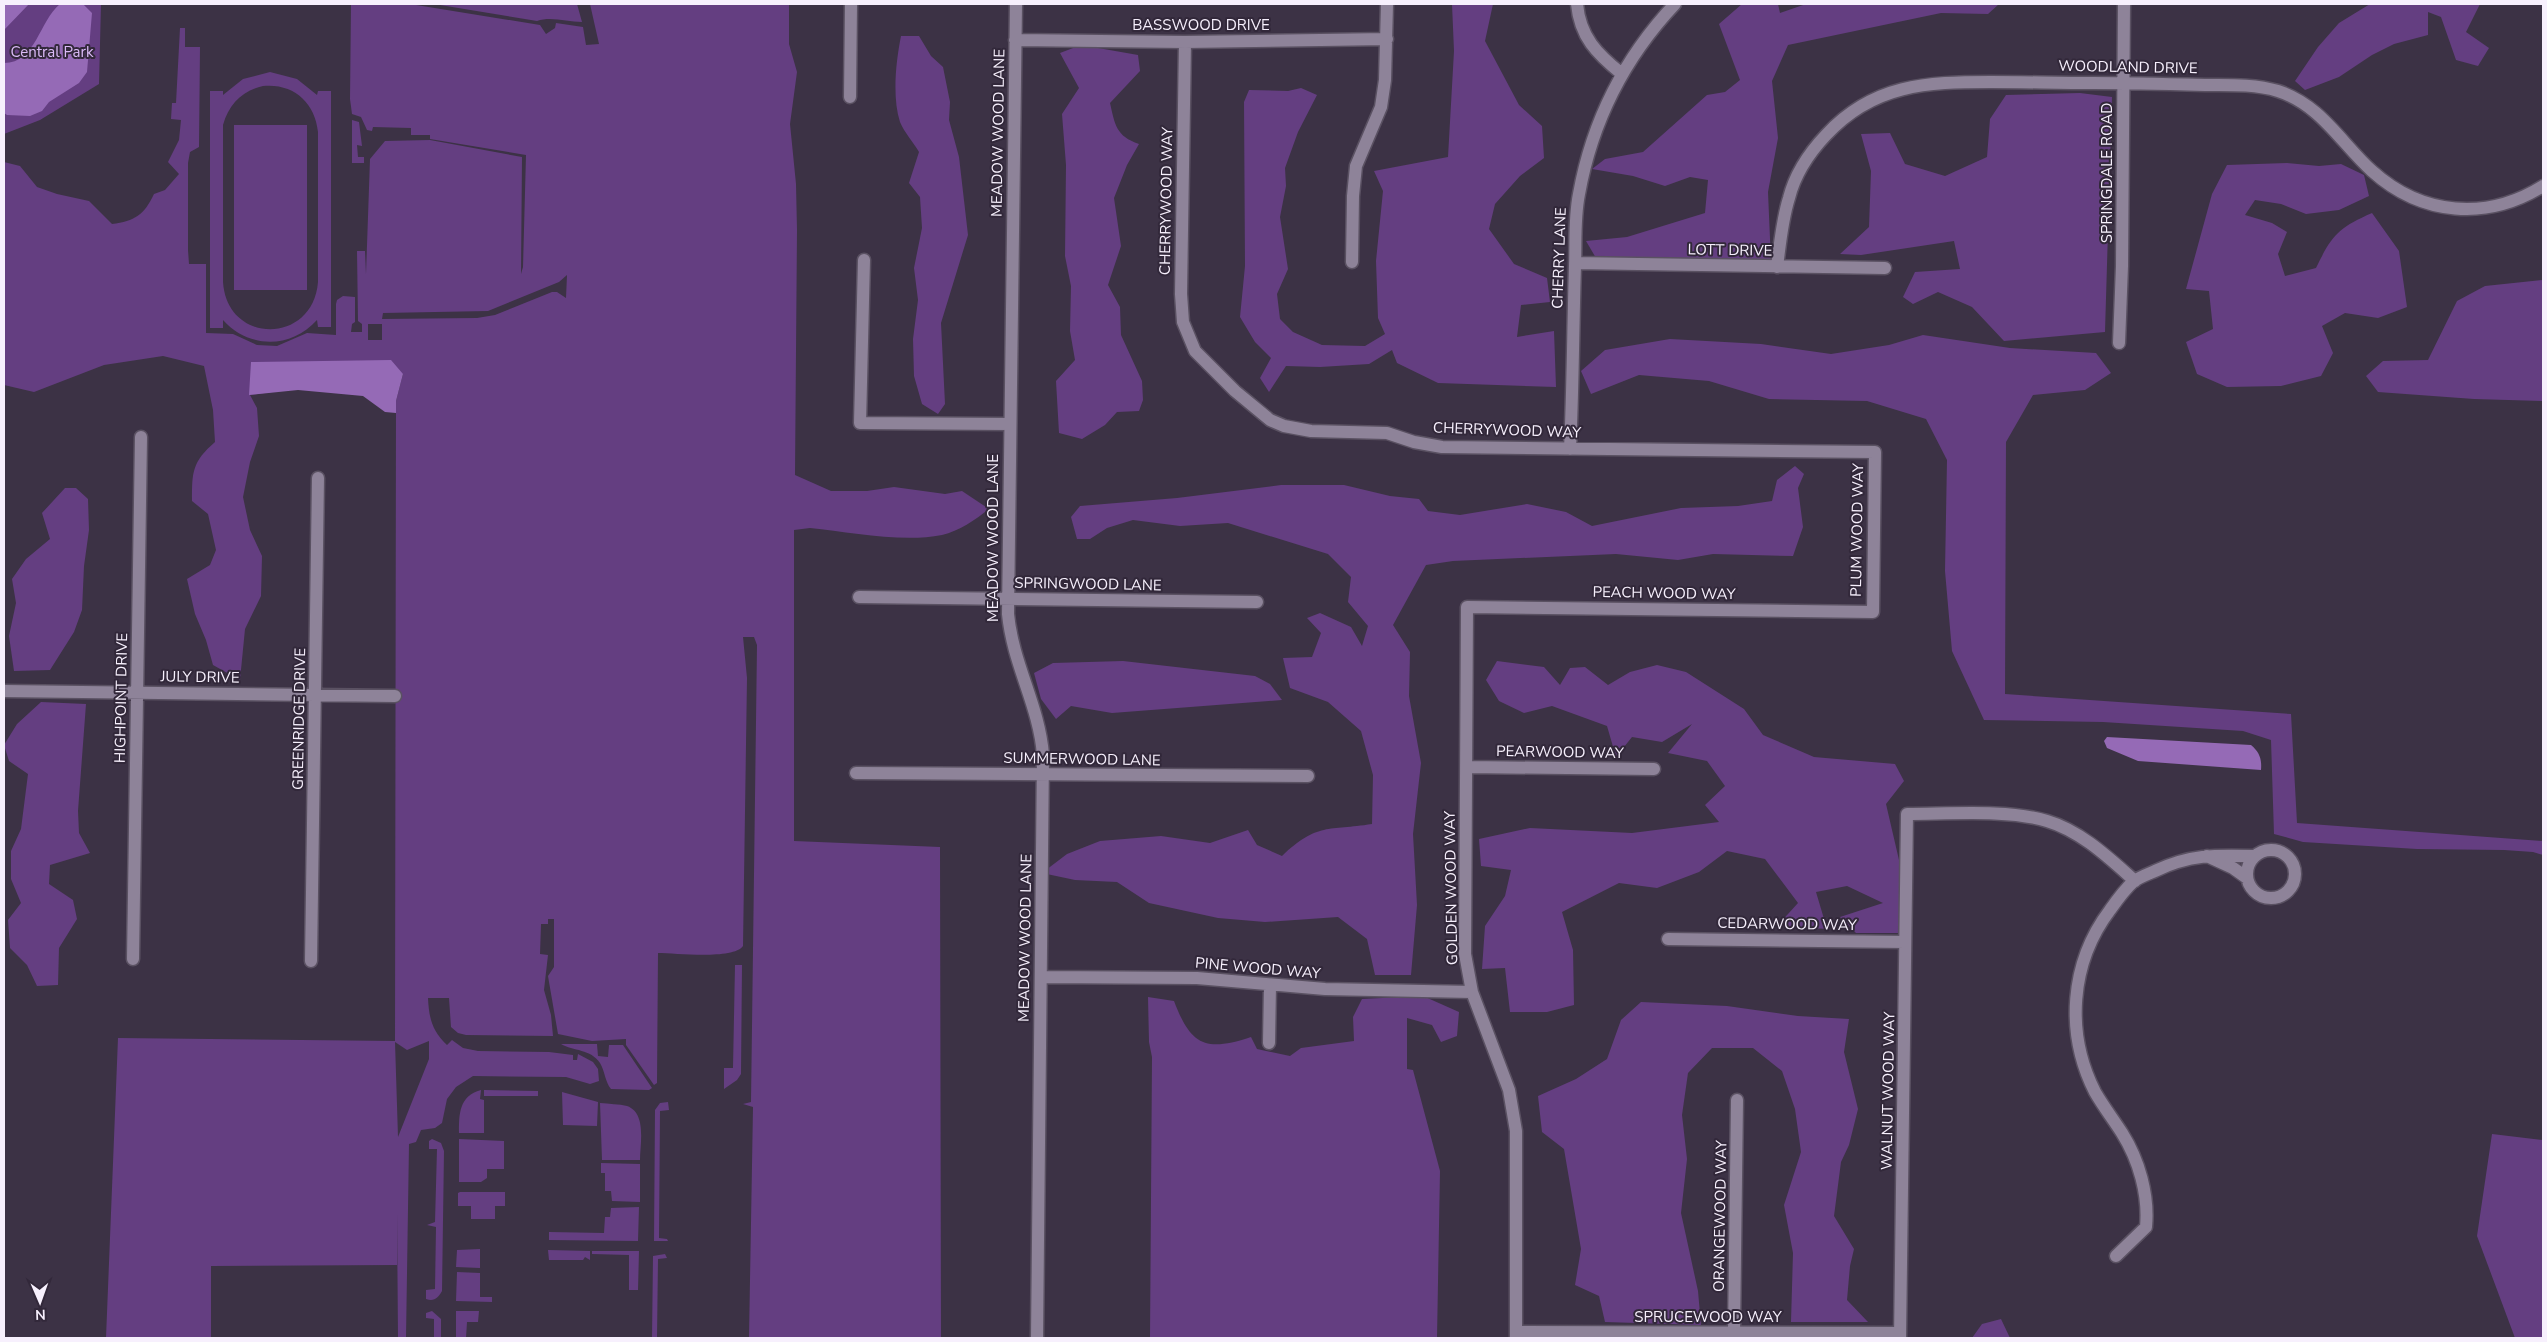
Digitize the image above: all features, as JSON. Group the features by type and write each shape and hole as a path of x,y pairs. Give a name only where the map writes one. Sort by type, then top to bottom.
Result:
{"street":[{"path":"850,97 851,4"},
{"name":"MEADOW WOOD LANE","path":"1016,4 1008,600 1014,656 1038,724 1042,744 1037,1338"},
{"path":"1352,262 1353,196 1356,166 1381,107 1385,80 1387,4"},
{"path":"1577,4 1578,18 1586,38 1595,52 1622,74"},
{"name":"CHERRY LANE","path":"1570,449 1575,263 1574,230 1584,168 1597,127 1622,74 1642,44 1676,4"},
{"name":"SPRINGDALE ROAD","path":"2119,343 2122,266 2124,4"},
{"name":"BASSWOOD DRIVE","path":"1015,40 1185,42 1387,39"},
{"name":"CHERRYWOOD WAY","path":"1185,42 1181,308 1187,336 1204,363 1263,415 1284,426 1297,429 1387,433 1414,442 1442,447 1861,451"},
{"name":"WOODLAND DRIVE","path":"1777,267 1785,212 1800,170 1808,156 1832,127 1866,103 1900,88 1934,82 2243,86 2278,91 2299,101 2317,113 2383,180 2411,197 2445,207 2473,210 2500,206 2528,196 2543,186"},
{"path":"864,260 860,422 1010,424"},
{"name":"LOTT DRIVE","path":"1575,263 1885,268"},
{"name":"HIGHPOINT DRIVE","path":"133,959 142,437"},
{"name":"PLUM WOOD WAY","path":"1833,611 1873,612 1875,452 1861,451"},
{"name":"GREENRIDGE DRIVE","path":"311,961 318,478"},
{"name":"SPRINGWOOD LANE","path":"859,598 1257,602"},
{"name":"GOLDEN WOOD WAY","path":"1495,607 1468,607 1465,940 1472,992 1509,1090 1516,1131 1516,1335"},
{"name":"PEACH WOOD WAY","path":"1495,607 1833,611"},
{"name":"JULY DRIVE","path":"4,691 395,696"},
{"name":"PEARWOOD WAY","path":"1467,767 1654,769"},
{"name":"SUMMERWOOD LANE","path":"856,773 1308,776"},
{"name":"WALNUT WOOD WAY","path":"1900,1336 1907,814 2024,816 2048,821 2073,833 2103,852 2135,881"},
{"path":"2116,1256 2146,1227 2147,1211 2135,1158 2096,1092 2084,1066 2078,1044 2076,993 2084,958 2096,928 2135,881 2168,864 2204,855 2254,856 2268,850 2284,854 2294,866 2294,882 2283,894 2268,898 2254,891 2247,878 2233,868 2204,855"},
{"path":"2247,878 2249,863 2254,856"},
{"name":"CEDARWOOD WAY","path":"1668,939 1905,942"},
{"name":"PINE WOOD WAY","path":"1041,976 1197,978 1362,991 1472,992"},
{"path":"1269,1043 1270,985"},
{"name":"ORANGEWOOD WAY","path":"1734,1333 1737,1100"},
{"name":"SPRUCEWOOD WAY","path":"1516,1335 1734,1333 1900,1336"}],"green space":[{"name":"Central Park","path":"4,4 101,4 99,84 40,120 4,134"},
{"path":"351,4 410,4 540,25 546,34 555,28 556,23 583,27 586,45 599,44 590,4 789,4 789,44 797,72 790,124 796,184 797,230 795,475 831,491 867,491 894,487 945,494 962,491 989,509 955,531 926,537 893,537 810,528 794,530 794,841 940,847 941,1338 749,1338 753,1107 743,1104 751,1102 757,645 754,637 743,637 747,678 743,946 728,953 716,954 658,953 657,1083 654,1085 626,1045 626,1039 592,1041 558,1034 548,976 554,967 554,919 548,919 548,924 541,924 540,954 548,955 544,990 551,1015 553,1036 466,1035 458,1033 451,1027 449,998 428,998 432,1024 438,1035 447,1045 452,1040 463,1048 478,1051 549,1052 573,1055 573,1060 577,1060 578,1054 593,1062 598,1069 599,1081 590,1084 566,1077 473,1076 456,1087 447,1099 442,1123 435,1128 421,1130 416,1142 409,1144 406,1338 398,1338 397,1214 397,1265 211,1266 211,1338 106,1338 118,1038 395,1041 396,401 403,374 250,395 257,408 259,436 250,462 243,497 250,530 262,556 261,596 245,629 240,680 213,665 206,640 195,614 187,579 210,565 216,550 208,514 192,501 192,482 195,468 207,449 215,442 213,410 204,366 163,356 104,365 34,392 4,385 4,162 20,166 37,187 57,194 89,201 112,224 127,221 138,216 154,194 165,190 179,174 168,162 179,140 181,120 171,119 172,103 176,103 180,28 185,28 185,47 200,47 199,147 190,152 188,163 188,250 189,264 206,264 206,333 233,334 257,345 277,346 307,333 336,335 336,304 337,300 343,296 355,297 355,322 352,324 351,332 362,332 362,324 358,321 357,251 365,251 366,274 370,159 385,141 430,140 522,157 521,274 523,267 526,155 430,139 430,135 411,135 411,128 373,127 372,131 367,130 361,117 352,114 350,99","holes":["567,275 566,298 557,292 552,292 495,315 477,318 382,319 383,313 488,311 559,282","368,324 382,324 382,340 368,340","429,1041 429,1059 398,1137 395,1042 407,1050"]},
{"path":"434,4 577,4 582,22 553,19 537,21"},
{"path":"1452,4 1493,4 1485,41 1519,105 1542,126 1544,158 1520,176 1495,204 1489,229 1514,264 1547,278 1550,302 1521,305 1517,337 1554,331 1556,387 1438,383 1397,363 1392,350 1369,364 1320,367 1286,366 1269,392 1260,378 1271,358 1255,342 1240,317 1245,266 1244,102 1249,90 1288,91 1301,88 1317,95 1298,132 1285,168 1286,186 1280,217 1288,269 1277,294 1280,319 1293,332 1322,345 1365,346 1385,334 1378,318 1376,261 1383,191 1374,171 1448,157 1454,51"},
{"path":"1742,4 1778,4 1780,13 1806,4 1999,4 1988,14 1941,13 1788,45 1772,81 1778,138 1768,192 1771,262 1596,258 1586,241 1627,237 1705,213 1708,180 1690,177 1665,186 1633,176 1592,169 1605,159 1643,152 1707,95 1725,92 1740,80 1719,24"},
{"path":"2370,4 2480,4 2466,32 2489,48 2478,66 2456,60 2441,17 2428,12 2428,35 2394,44 2372,55 2339,77 2305,90 2295,81 2318,47 2339,23"},
{"path":"901,36 919,36 931,56 943,67 950,102 949,120 959,157 968,235 941,323 945,404 938,414 922,404 914,376 913,339 918,300 914,268 922,228 920,197 909,183 919,152 900,122 896,102 896,68"},
{"path":"1081,45 1138,55 1140,71 1110,103 1113,118 1118,129 1125,137 1139,144 1127,165 1114,198 1121,246 1108,285 1120,307 1121,335 1142,381 1143,400 1139,411 1117,412 1105,425 1082,439 1059,433 1056,381 1075,360 1070,331 1071,286 1065,256 1066,165 1062,114 1079,88 1060,53"},
{"path":"270,72 297,79 317,95 318,91 331,91 331,327 318,327 317,320 307,330 295,336 270,342 245,336 233,330 223,320 223,328 210,328 210,91 223,91 223,95 243,79","holes":["274,86 293,91 301,97 307,103 316,121 318,132 318,282 313,303 302,317 287,326 270,329 253,326 239,317 228,303 223,282 223,125 229,111 243,95 255,88"]},
{"path":"2080,93 2112,97 2105,332 2004,341 1972,307 1938,292 1913,304 1903,297 1915,272 1960,269 1954,241 1861,255 1840,254 1869,227 1871,171 1861,134 1890,133 1905,164 1945,176 1987,157 1990,119 2006,95"},
{"path":"352,120 359,122 362,146 357,145 358,157 364,157 364,163 352,163"},
{"path":"234,125 307,125 307,290 234,290"},
{"path":"2287,163 2319,166 2341,164 2364,175 2369,196 2339,210 2306,214 2281,204 2255,200 2245,215 2272,223 2287,232 2278,254 2285,276 2316,268 2337,234 2351,223 2372,213 2399,251 2407,307 2378,318 2345,313 2322,326 2333,353 2321,376 2281,386 2227,387 2197,374 2186,342 2213,329 2209,291 2186,289 2212,194 2227,165"},
{"path":"2543,280 2543,401 2474,399 2378,392 2366,376 2383,361 2428,360 2457,301 2485,286"},
{"path":"1923,335 2010,348 2096,353 2111,373 2085,390 2033,395 2006,442 2005,694 2291,714 2297,823 2543,841 2543,855 2533,852 2504,850 2417,849 2303,842 2274,834 2271,740 2243,731 2103,722 1984,720 1952,651 1945,571 1947,460 1926,419 1867,401 1769,399 1709,381 1639,375 1591,394 1581,371 1605,350 1670,339 1761,344 1831,354 1889,345"},
{"path":"1795,466 1804,474 1798,488 1803,527 1793,556 1713,554 1678,560 1616,554 1453,561 1426,565 1393,625 1410,652 1409,696 1421,763 1413,834 1417,905 1411,975 1375,975 1367,939 1338,917 1265,922 1218,918 1149,903 1117,882 1075,880 1042,873 1067,854 1100,841 1161,836 1210,843 1248,830 1257,845 1282,856 1294,845 1315,833 1334,828 1372,824 1373,775 1361,731 1328,702 1290,688 1283,658 1312,657 1321,633 1307,618 1320,613 1351,627 1362,646 1368,626 1348,602 1351,577 1328,554 1228,523 1180,526 1133,520 1107,528 1090,539 1077,539 1071,517 1080,506 1177,498 1281,485 1344,485 1390,496 1419,499 1428,511 1460,515 1527,504 1566,512 1592,526 1681,508 1738,506 1772,501 1777,480"},
{"path":"65,488 76,488 88,499 89,530 84,566 82,610 74,632 50,670 14,671 9,636 16,603 12,579 26,559 50,539 42,513"},
{"path":"1123,661 1255,676 1270,684 1282,700 1112,713 1071,706 1056,719 1041,699 1034,673 1053,663"},
{"path":"1497,661 1544,667 1560,685 1570,668 1585,667 1608,685 1630,672 1657,665 1686,672 1744,709 1763,735 1814,757 1895,764 1904,781 1886,804 1899,860 1899,933 1856,933 1840,917 1883,903 1847,886 1816,892 1827,929 1777,926 1798,903 1765,859 1727,851 1699,872 1657,888 1619,883 1562,912 1573,950 1574,1005 1547,1012 1510,1012 1505,968 1482,969 1485,926 1505,896 1511,870 1481,866 1479,839 1530,828 1632,833 1719,822 1705,805 1725,786 1707,761 1668,753 1692,724 1662,742 1632,737 1616,757 1607,726 1552,706 1524,713 1499,701 1486,680"},
{"path":"41,702 86,704 78,811 79,833 90,853 50,865 49,884 73,900 77,919 59,948 58,985 37,986 27,965 10,948 8,920 21,903 11,879 11,851 21,829 28,774 9,761 4,745 17,724"},
{"path":"735,965 742,965 741,1074 737,1080 724,1089 724,1068 733,1068"},
{"path":"1423,996 1459,1012 1457,1036 1441,1042 1432,1025 1407,1018 1407,1069 1413,1070 1440,1171 1437,1338 1150,1338 1152,1057 1149,1042 1148,997 1174,1001 1187,1028 1202,1042 1222,1044 1251,1037 1257,1049 1290,1056 1301,1048 1354,1041 1353,1017 1362,999"},
{"path":"1641,1002 1727,1006 1798,1016 1849,1019 1844,1052 1858,1109 1849,1145 1841,1162 1834,1216 1854,1249 1850,1266 1847,1300 1868,1322 1791,1322 1793,1253 1784,1205 1801,1152 1795,1109 1782,1071 1753,1048 1712,1048 1688,1073 1682,1115 1687,1159 1681,1213 1698,1291 1701,1325 1605,1322 1599,1296 1575,1285 1581,1249 1564,1149 1542,1132 1538,1096 1576,1079 1607,1059 1621,1020"},
{"path":"561,1044 597,1044 598,1056 608,1057 609,1045 623,1045 652,1088 649,1090 611,1089 607,1083 602,1066 596,1058"},
{"path":"481,1090 480,1099 484,1100 484,1133 459,1133 459,1119 464,1101"},
{"path":"484,1090 538,1091 538,1096 484,1096"},
{"path":"562,1092 598,1102 597,1126 563,1125"},
{"path":"668,1102 669,1110 660,1111 659,1238 667,1239 668,1241 654,1241 655,1110 660,1103"},
{"path":"600,1103 627,1106 637,1115 641,1130 640,1160 602,1160"},
{"path":"2492,1134 2543,1140 2543,1338 2515,1338 2477,1236"},
{"path":"432,1139 441,1143 444,1151 442,1291 434,1300 426,1299 426,1290 435,1289 436,1227 427,1225 435,1222 437,1149 429,1149 429,1141"},
{"path":"459,1139 504,1141 504,1169 487,1169 487,1178 481,1182 459,1182"},
{"path":"601,1163 640,1164 640,1202 612,1201 611,1191 605,1191 605,1173 601,1173"},
{"path":"505,1192 505,1206 495,1206 495,1219 471,1219 471,1206 458,1206 458,1193"},
{"path":"639,1207 638,1241 549,1240 549,1232 604,1233 605,1217 610,1217 611,1208"},
{"path":"480,1249 480,1268 456,1267 457,1250"},
{"path":"548,1250 590,1251 590,1260 585,1257 583,1260 549,1260"},
{"path":"592,1251 639,1251 638,1290 629,1290 629,1255 592,1254"},
{"path":"665,1254 667,1258 658,1259 657,1338 652,1338 653,1256"},
{"path":"457,1272 480,1273 480,1297 492,1297 492,1302 456,1301"},
{"path":"432,1311 441,1319 441,1338 434,1338 434,1319 426,1318 426,1313"},
{"path":"456,1311 479,1311 478,1322 467,1322 466,1338 456,1338"},
{"path":"2001,1319 2010,1338 1972,1338 1982,1324"}],"shaded area":[{"path":"4,4 29,4 4,30"},
{"name":"Central Park","path":"60,4 83,4 92,13 87,72 79,83 49,102 42,111 30,116 7,115 4,113 4,63 15,61 30,49 53,11"},
{"path":"391,360 403,374 396,401 396,413 385,412 363,396 298,390 249,395 251,362"},
{"path":"2107,737 2251,745 2259,756 2261,770 2138,761 2107,748 2104,741"}]}
